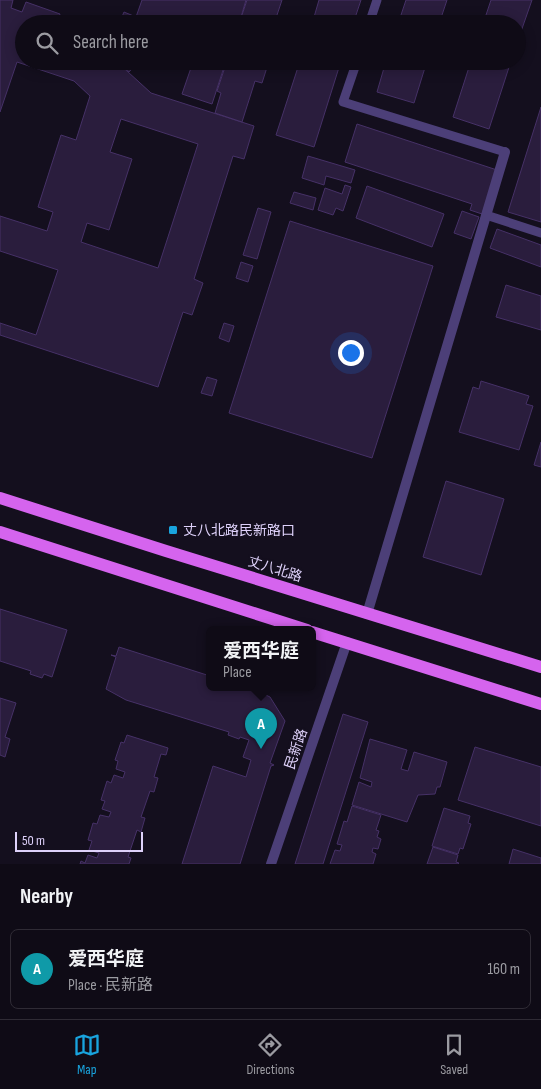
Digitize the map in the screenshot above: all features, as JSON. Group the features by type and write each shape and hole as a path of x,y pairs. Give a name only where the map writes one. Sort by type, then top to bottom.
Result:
{"main road":[{"name":"丈八北路","path":"0,498 541,667"},
{"path":"0,532 295,626"},
{"path":"316,633 541,704"}],"street":[{"path":"367,614 505,152"},
{"name":"民新路","path":"271,864 347,642"}],"lane":[{"path":"372,15 377,0"},
{"path":"354,70 343,102 505,152"},
{"path":"486,215 541,233"}],"building":[{"path":"0,0 13,0 11,8 22,12 26,2 60,14 15,15 15,68 0,112"},
{"path":"142,0 246,0 242,15 137,15"},
{"path":"247,0 282,0 277,15 242,15"},
{"path":"319,0 361,0 356,15 315,15"},
{"path":"406,0 447,0 442,15 401,15"},
{"path":"491,0 532,0 526,17 526,15 486,15"},
{"path":"41,70 126,70 151,93 254,126 244,159 233,156 194,279 203,283 192,315 183,312 158,387 0,335 0,323 36,335 58,270 0,251 0,216 47,231 53,212 38,207 61,135 76,140 90,96 74,81","holes":["121,119 198,144 158,268 81,242 87,223 109,230 132,159 110,152"]},
{"path":"190,70 223,70 212,104 182,94"},
{"path":"224,70 266,70 262,83 255,81 242,122 215,113 221,93 217,91"},
{"path":"297,70 338,70 314,147 276,135"},
{"path":"383,70 424,70 414,103 377,92"},
{"path":"468,70 508,70 489,129 453,117"},
{"path":"541,107 541,222 508,212"},
{"path":"357,124 497,170 482,214 470,210 472,204 345,162"},
{"path":"308,156 355,170 351,183 326,176 324,185 302,178"},
{"path":"345,185 351,187 343,211 336,208 333,215 318,210 325,188 342,194"},
{"path":"367,186 444,214 432,247 356,218"},
{"path":"294,192 316,198 313,210 290,203"},
{"path":"258,208 271,212 257,259 243,255"},
{"path":"462,211 479,217 471,239 454,233"},
{"path":"290,221 433,266 372,458 229,413"},
{"path":"497,229 541,245 541,267 490,248"},
{"path":"241,262 253,266 248,282 236,278"},
{"path":"506,285 541,296 541,330 496,317"},
{"path":"224,323 234,326 229,342 219,338"},
{"path":"207,377 217,380 212,396 201,393"},
{"path":"481,381 529,396 526,404 533,406 519,450 459,432 473,387 479,389"},
{"path":"541,442 541,467 534,465"},
{"path":"446,481 504,499 481,575 423,557"},
{"path":"0,609 67,630 52,677 44,674 42,678 30,674 31,671 0,661"},
{"path":"119,647 206,675 206,691 257,691 270,697 285,721 270,763 274,765 271,766 240,864 182,864 213,766 246,777 251,760 243,757 249,740 240,737 239,739 228,735 229,732 126,700 106,689 116,657 111,655 116,656"},
{"path":"0,698 16,703 5,737 10,739 5,757 0,755"},
{"path":"343,714 368,722 323,864 295,864"},
{"path":"127,735 168,748 166,755 161,754 154,777 158,778 154,792 150,791 141,817 145,818 141,832 137,830 128,857 131,858 129,864 80,864 81,861 85,863 88,855 97,858 99,853 89,850 92,841 88,840 93,823 97,824 100,815 109,817 111,812 102,809 105,801 101,800 107,781 111,783 114,775 123,778 125,772 116,769 118,761 115,760 121,742 124,743"},
{"path":"370,739 407,750 401,769 408,771 414,752 447,762 440,787 437,787 435,794 418,795 407,822 352,805 359,782 371,787 372,782 360,778"},
{"path":"475,747 541,767 541,826 458,800"},
{"path":"352,806 381,815 376,830 379,831 377,837 381,839 378,849 373,848 372,852 376,854 373,864 330,864 335,850 340,851 342,845 337,844 344,821 347,822"},
{"path":"444,808 470,816 468,823 471,824 463,849 460,848 458,854 432,846"},
{"path":"433,847 458,855 456,862 459,863 427,864"},
{"path":"513,849 541,858 541,864 509,864"}],"place":[{"name":"丈八北路民新路口","path":"173,530"},
{"name":"爱西华庭","path":"261,749"}]}
